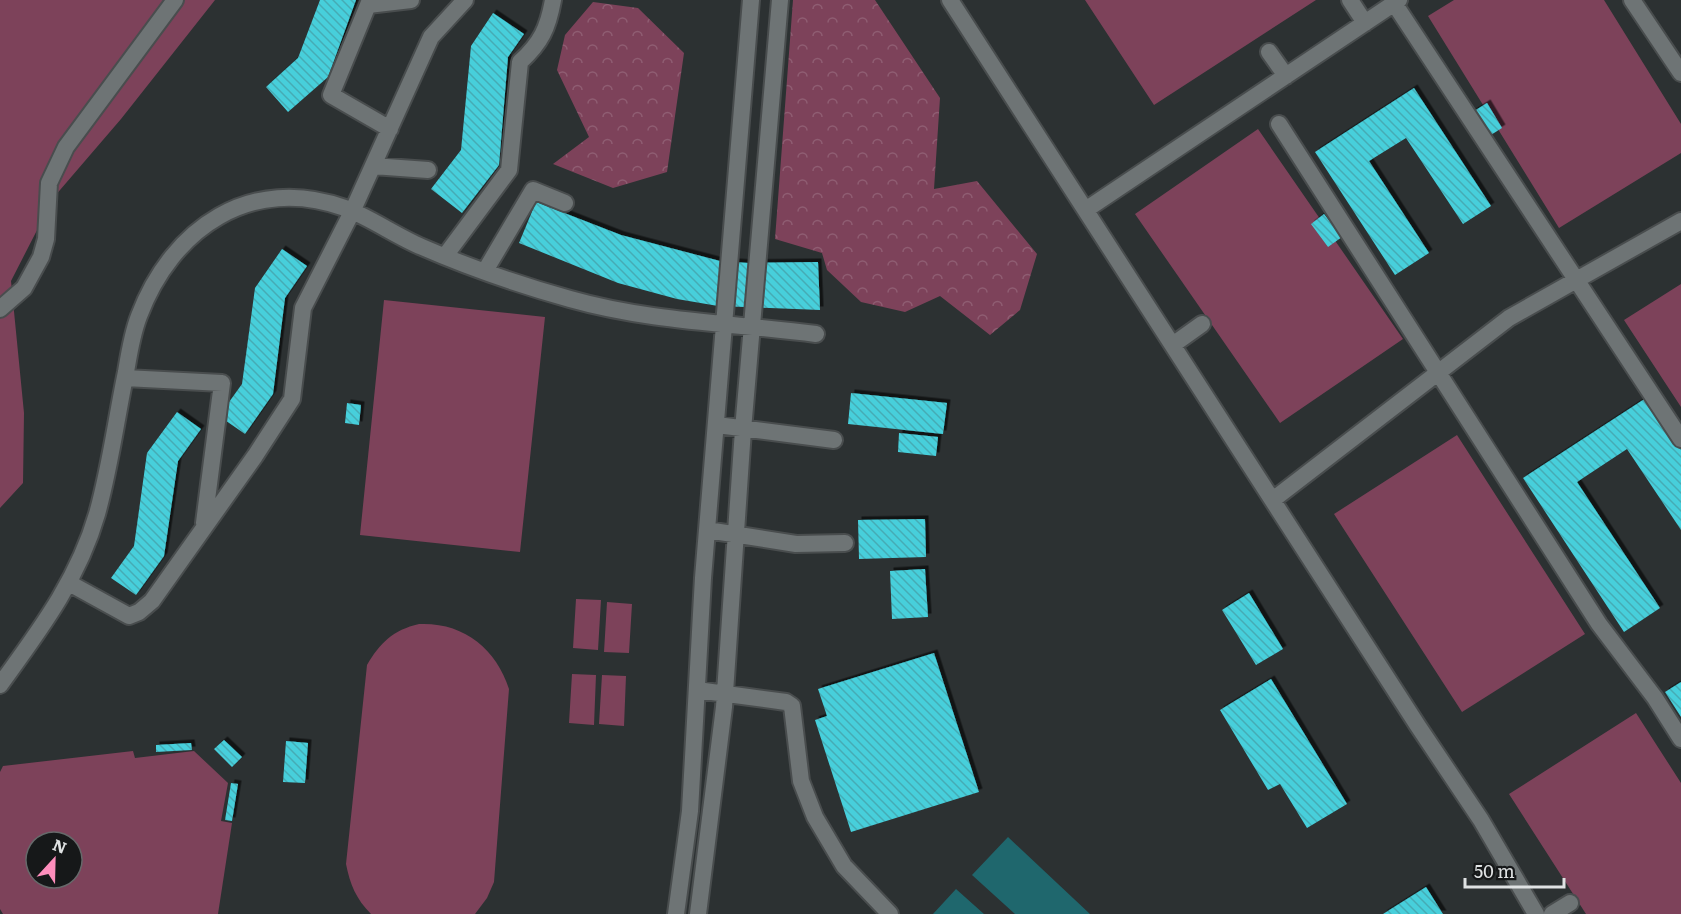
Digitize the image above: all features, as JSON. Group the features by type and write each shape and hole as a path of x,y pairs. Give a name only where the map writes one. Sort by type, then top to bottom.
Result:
{"street":[{"path":"0,309 24,288 41,257 46,239 49,183 66,147 174,0"},
{"path":"390,129 331,95 369,2 411,0"},
{"path":"69,583 129,616 139,612 152,601 255,456 292,399 303,308 352,212 431,37 465,0"},
{"path":"445,256 509,170 520,62 536,48 545,34 553,0"},
{"path":"676,914 690,811 707,530 751,0"},
{"path":"698,914 725,694 743,430 780,0"},
{"path":"950,0 1481,820 1536,914"},
{"path":"1350,0 1365,23"},
{"path":"1632,0 1681,73"},
{"path":"1087,209 1397,2 1681,439"},
{"path":"1269,52 1286,76"},
{"path":"1279,124 1599,624 1655,698 1681,740"},
{"path":"373,166 428,170"},
{"path":"485,272 533,190 565,203"},
{"path":"0,685 42,627 69,583 96,515 138,318 150,290 177,250 219,214 251,202 295,198 321,202 352,212 421,247 485,272 611,310 662,320 753,326 816,334"},
{"path":"1274,499 1509,318 1681,221"},
{"path":"1174,344 1202,324"},
{"path":"125,378 222,383 204,526"},
{"path":"717,425 834,440"},
{"path":"707,530 796,544 845,543"},
{"path":"697,690 786,702 792,706 801,781 815,817 844,866 890,912"},
{"path":"1552,914 1570,903"}],"green space":[{"path":"0,0 215,0 121,119 54,197 11,281 24,413 23,483 0,508"},
{"path":"793,0 875,0 940,98 934,189 977,181 1037,254 1020,310 990,335 940,296 905,312 861,302 827,270 822,253 775,239"},
{"path":"1085,0 1316,0 1154,105"},
{"path":"1454,0 1604,0 1681,124 1681,153 1559,228 1428,16"},
{"path":"593,2 638,8 684,53 667,172 613,188 553,164 589,137 557,70 565,35"},
{"path":"1258,129 1403,339 1280,423 1135,214"},
{"path":"1681,284 1681,407 1624,320"},
{"path":"384,300 545,317 520,552 360,535"},
{"path":"1457,435 1585,634 1462,712 1334,514"},
{"path":"576,599 601,600 598,650 573,648"},
{"path":"607,602 632,604 629,653 604,652"},
{"path":"419,624 450,628 476,640 496,661 509,689 494,882 487,898 475,914 371,914 354,891 346,864 367,665 388,638"},
{"path":"572,674 596,675 594,725 569,723"},
{"path":"602,675 626,676 624,726 599,724"},
{"path":"1636,713 1681,783 1681,914 1586,914 1509,794"},
{"path":"133,751 135,758 194,751 228,783 221,821 232,823 218,914 3,914 0,909 0,772 3,766"}],"water":[{"path":"1008,837 1090,914 1015,914 972,875"},
{"path":"956,889 984,914 933,914"}],"building":[{"path":"320,0 356,0 328,77 288,112 266,87 298,58"},
{"path":"493,13 524,34 508,57 499,165 462,213 431,189 461,150 471,46"},
{"path":"1414,88 1491,206 1463,224 1406,138 1369,161 1429,253 1395,275 1315,152"},
{"path":"1487,103 1502,128 1486,138 1471,113"},
{"path":"536,202 621,235 720,261 818,262 820,310 718,306 677,299 618,283 519,243"},
{"path":"1324,214 1342,237 1328,247 1311,224"},
{"path":"282,249 307,266 285,298 273,394 245,434 219,416 242,384 255,288"},
{"path":"851,393 947,403 943,434 848,424"},
{"path":"1646,398 1681,450 1681,530 1627,449 1577,482 1660,608 1624,632 1523,478"},
{"path":"347,403 361,405 359,425 345,423"},
{"path":"177,412 201,429 178,461 164,556 136,595 111,578 134,546 147,453"},
{"path":"899,433 938,437 936,456 898,452"},
{"path":"925,519 926,557 859,559 858,520"},
{"path":"925,569 928,617 892,619 890,571"},
{"path":"1249,593 1283,649 1256,665 1222,610"},
{"path":"934,653 979,792 851,832 815,720 827,716 818,689"},
{"path":"1271,679 1347,804 1307,828 1280,784 1268,790 1220,710"},
{"path":"1681,682 1681,717 1665,692"},
{"path":"224,740 242,757 232,767 214,749"},
{"path":"286,741 308,743 305,783 283,782"},
{"path":"191,743 192,750 156,752 156,745"},
{"path":"231,783 238,784 232,821 225,820"},
{"path":"1426,887 1443,914 1383,914"}]}
